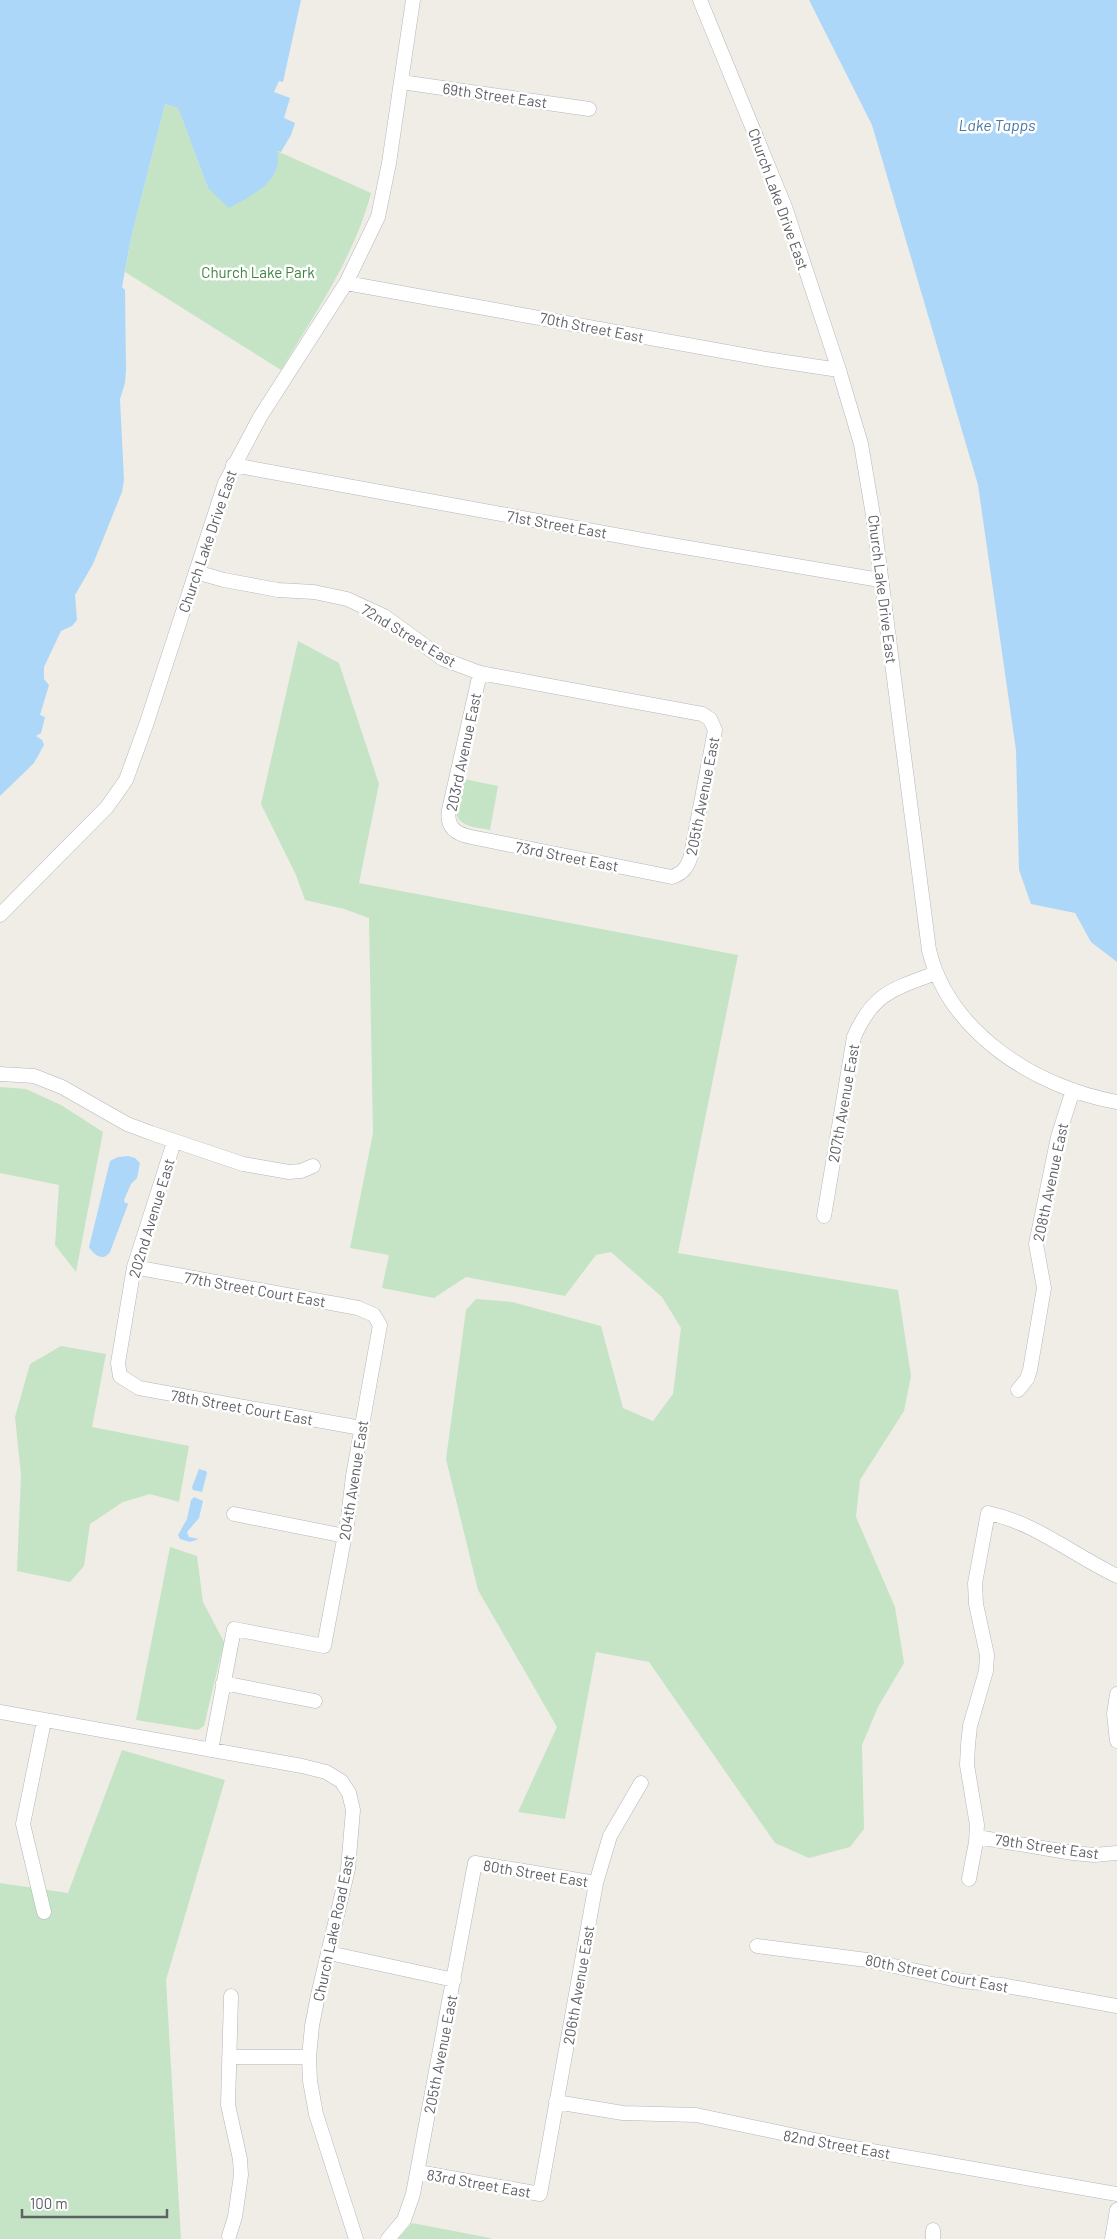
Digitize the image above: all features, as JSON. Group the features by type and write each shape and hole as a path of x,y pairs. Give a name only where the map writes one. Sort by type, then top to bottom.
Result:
{"street":[{"name":"Church Lake Drive East","path":"0,915 107,807 126,780 146,725 212,520 233,465 260,417 346,282 378,217 389,163 413,0"},
{"name":"Church Lake Drive East","path":"700,0 785,207 839,370 863,454 873,515 929,950 936,973 949,999 968,1023 988,1042 1038,1074 1073,1090 1117,1102"},
{"name":"69th Street East","path":"401,82 589,109"},
{"name":"70th Street East","path":"346,282 696,347 839,370"},
{"name":"71st Street East","path":"233,465 648,541 880,580"},
{"name":"72nd Street East","path":"196,572 224,580 278,590 314,592 347,599 384,616 443,659 480,673 702,714 710,719"},
{"name":"203rd Avenue East","path":"453,829 448,817 449,810 480,673"},
{"name":"205th Avenue East","path":"682,872 692,856 715,730 710,719"},
{"name":"73rd Street East","path":"453,829 460,835 471,838 672,877 682,872"},
{"name":"207th Avenue East","path":"824,1216 854,1037 860,1023 875,1002 882,996 903,985 936,973"},
{"path":"0,1074 21,1074 48,1081 127,1124 174,1142 243,1164 289,1172 301,1171 313,1166"},
{"name":"208th Avenue East","path":"1018,1390 1027,1379 1030,1370 1044,1288 1036,1244 1058,1137 1073,1090"},
{"name":"202nd Avenue East","path":"125,1381 120,1376 118,1364 134,1267 174,1142"},
{"name":"77th Street Court East","path":"134,1267 358,1308 374,1315"},
{"name":"204th Avenue East","path":"224,1683 234,1629 324,1646 345,1536 361,1428 380,1332 380,1325 374,1315"},
{"name":"78th Street Court East","path":"125,1381 138,1388 361,1428"},
{"path":"969,1879 977,1837 977,1826 967,1765 968,1745 970,1726 986,1671 987,1655 976,1604 975,1583 988,1513 1020,1522 1117,1576"},
{"path":"234,1514 345,1536"},
{"path":"211,1750 224,1683 315,1701"},
{"path":"1117,1694 1114,1721 1117,1741"},
{"name":"Church Lake Road East","path":"0,1712 326,1772 341,1781 349,1793 353,1810 350,1854 344,1891 312,2026 309,2057 310,2081 316,2114 356,2239"},
{"path":"44,1721 23,1824 44,1912"},
{"name":"206th Avenue East","path":"540,2194 596,1883 610,1836 641,1783"},
{"name":"79th Street East","path":"977,1837 1073,1853 1094,1855 1117,1853"},
{"name":"205th Avenue East","path":"388,2239 404,2220 413,2194 475,1863"},
{"name":"80th Street East","path":"475,1863 596,1883"},
{"name":"80th Street Court East","path":"757,1946 867,1960 962,1981 1117,2006"},
{"path":"329,1953 454,1980"},
{"path":"229,2236 241,2175 240,2159 228,2105 231,1996"},
{"path":"229,2057 309,2057"},
{"name":"82nd Street East","path":"556,2102 623,2113 696,2115 842,2146 1117,2194"},
{"name":"83rd Street East","path":"418,2172 540,2194"},
{"path":"1112,2239 1117,2210"}],"green space":[{"name":"Church Lake Park","path":"165,104 178,108 208,188 277,151 371,193 364,217 344,263 281,370 125,272 131,238"},
{"path":"298,641 339,663 379,784 359,883 738,955 678,1253 898,1290 911,1376 904,1411 860,1480 856,1517 895,1607 904,1663 878,1707 862,1745 864,1829 850,1847 809,1858 775,1843 649,1662 596,1652 565,1819 518,1812 557,1727 478,1590 446,1459 466,1310 476,1299 512,1302 601,1326 623,1408 653,1421 673,1394 681,1328 662,1297 611,1252 596,1255 565,1296 466,1277 434,1298 382,1288 389,1255 350,1248 373,1133 369,918 344,909 305,900 296,875 261,804"},
{"path":"464,779 498,786 490,830 470,826 461,822 458,818 456,813"},
{"path":"0,1087 26,1089 61,1105 103,1132 76,1272 55,1245 59,1185 0,1173"},
{"path":"61,1346 106,1354 92,1427 189,1446 179,1502 150,1494 123,1502 90,1524 84,1566 70,1582 17,1571 21,1475 15,1417 30,1364"},
{"path":"170,1547 197,1556 203,1602 224,1642 204,1726 198,1730 136,1720"},
{"path":"122,1750 225,1780 166,1980 181,2239 0,2239 0,1883 68,1893"},
{"path":"412,2223 490,2238 490,2239 398,2239"}],"water":[{"path":"0,0 301,0 283,82 279,81 274,92 290,98 284,118 295,123 291,135 281,152 277,151 278,162 276,171 271,179 256,193 229,208 208,188 178,108 165,104 131,238 122,287 125,290 126,370 125,383 120,399 124,480 122,492 93,564 75,595 77,620 72,626 61,631 44,667 44,679 49,685 40,715 45,717 41,733 36,736 42,740 44,745 34,763 0,796"},
{"name":"Lake Tapps","path":"809,0 1117,0 1117,962 1091,942 1075,913 1031,904 1019,870 1016,750 978,485 872,125"},
{"path":"128,1156 135,1158 140,1163 137,1178 131,1184 124,1200 125,1203 128,1203 127,1207 110,1252 102,1257 93,1253 89,1247 110,1161 118,1157"},
{"path":"199,1469 207,1473 202,1492 193,1490 192,1487"},
{"path":"194,1497 203,1501 199,1518 187,1532 189,1537 199,1539 190,1542 180,1539 178,1535 187,1519 191,1500"}]}
